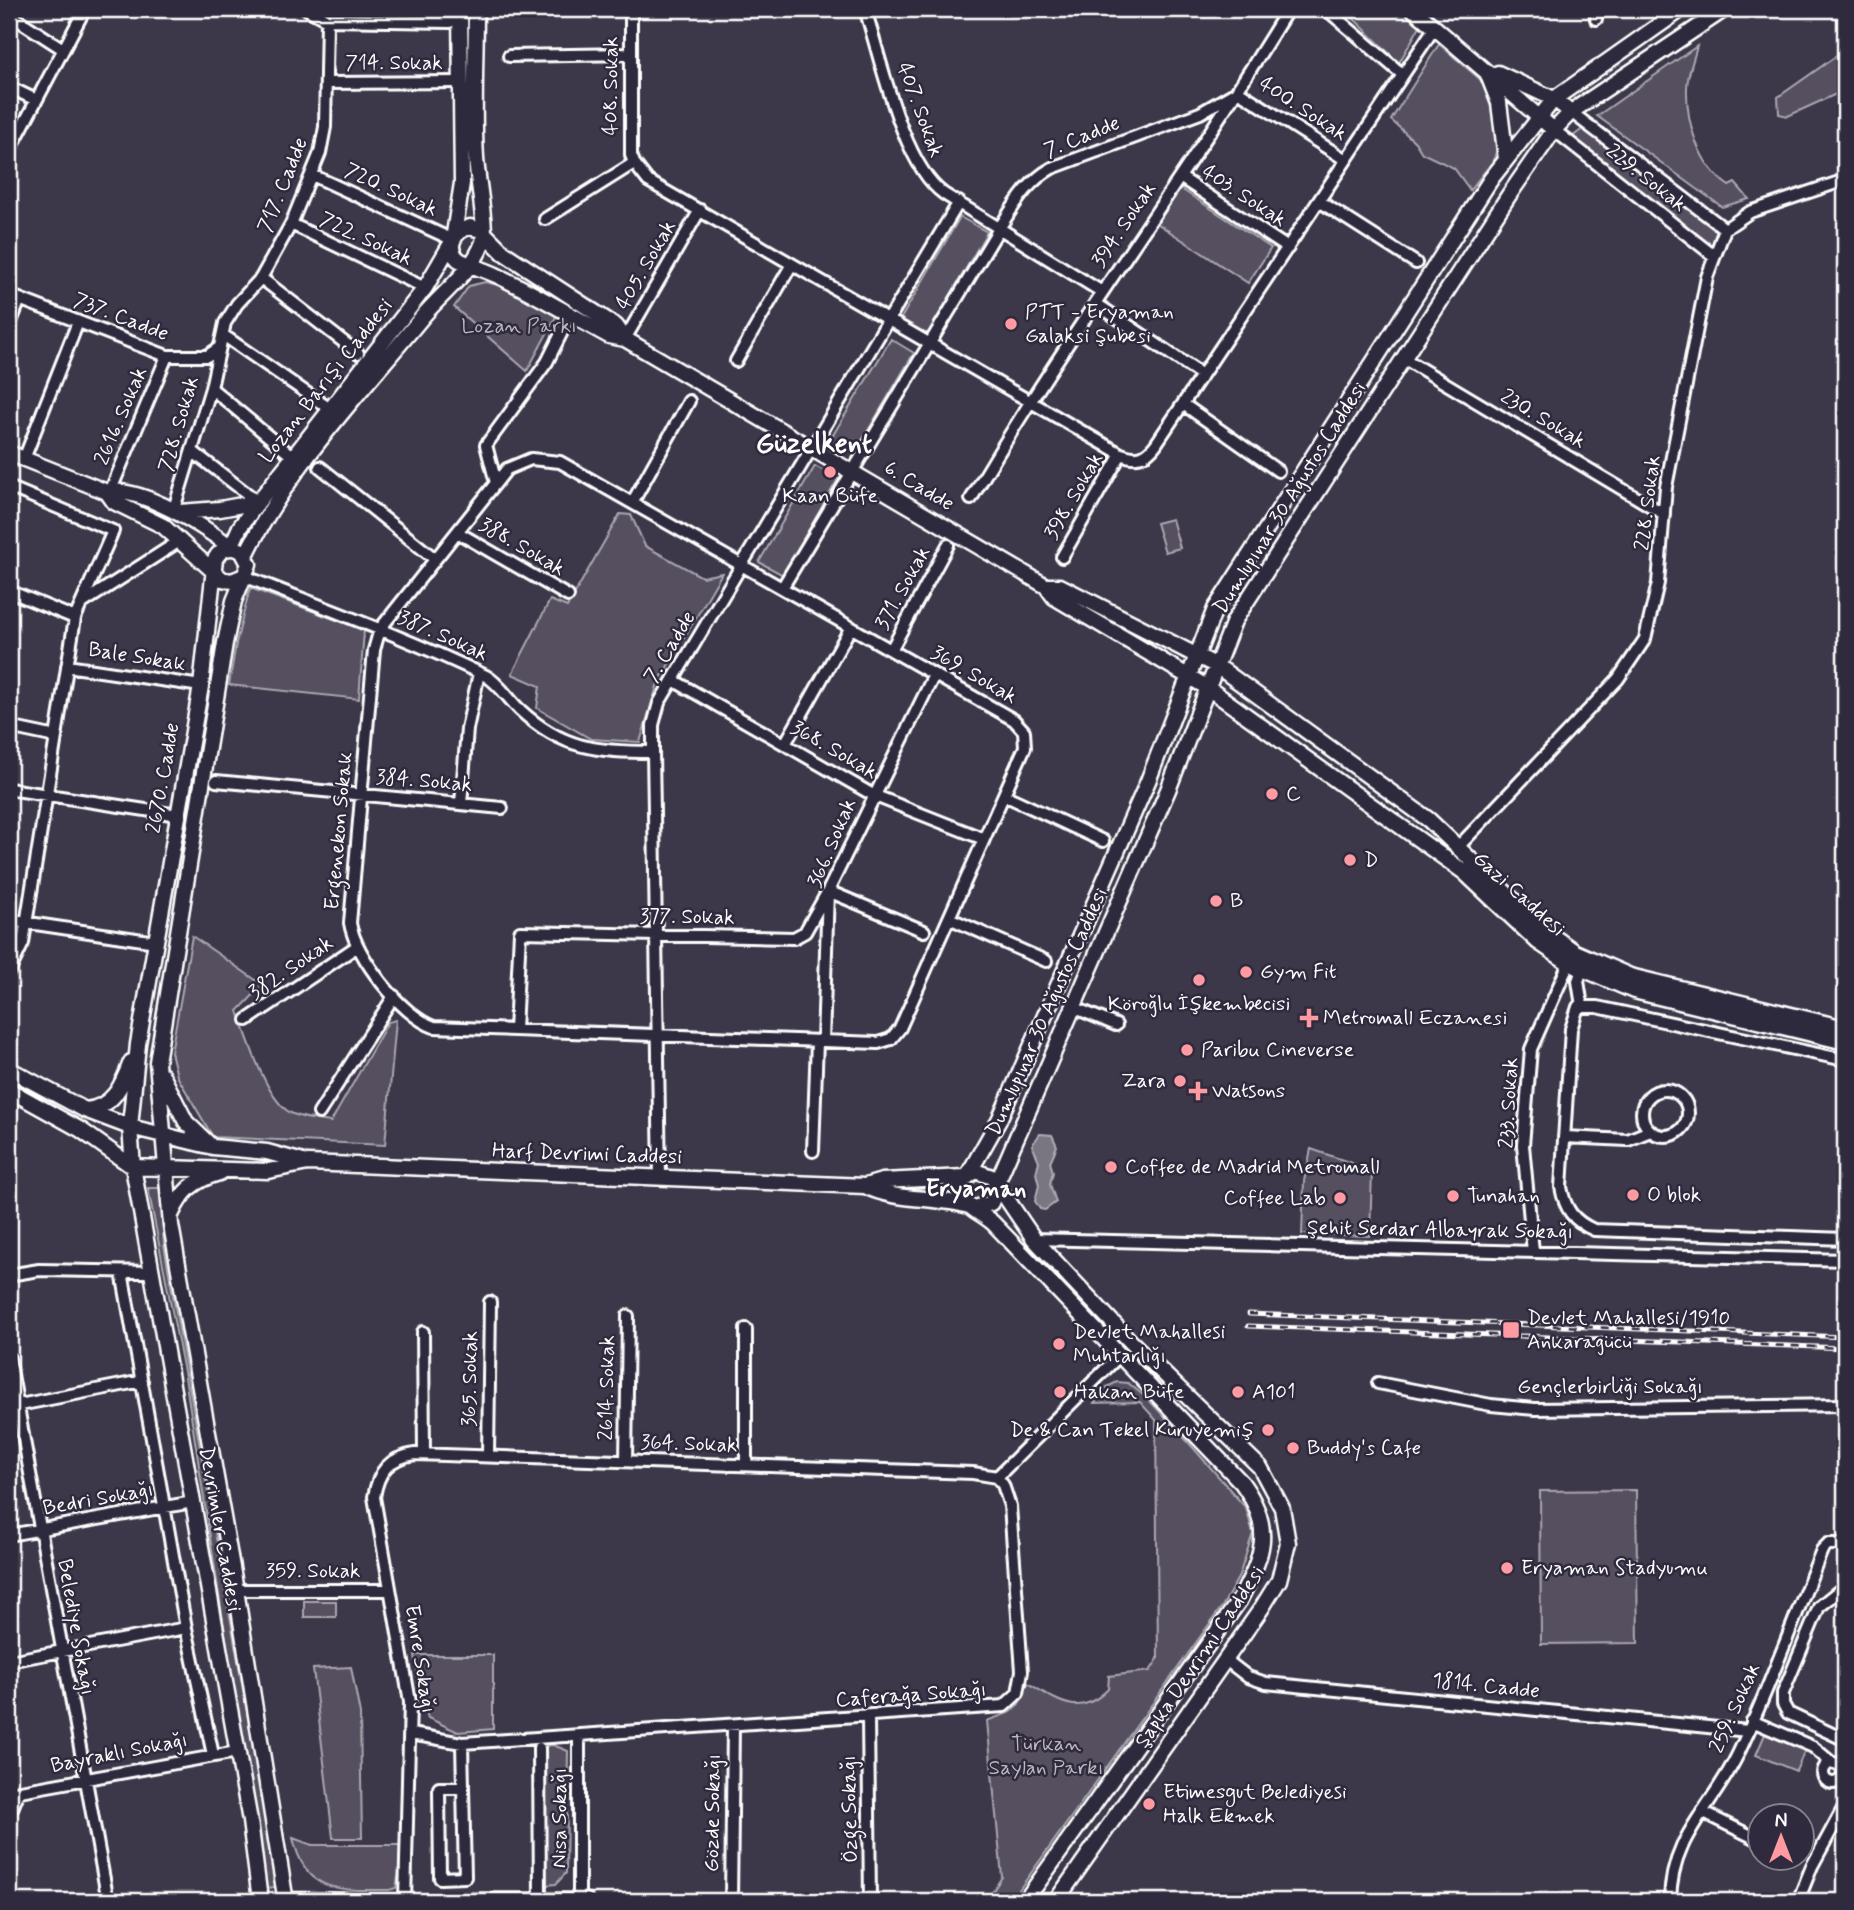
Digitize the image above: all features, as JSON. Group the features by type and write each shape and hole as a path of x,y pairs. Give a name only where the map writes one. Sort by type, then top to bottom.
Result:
{"main road":[{"name":"Lozan Barışı Caddesi","path":"231,547 240,527 258,502 425,288 453,240 462,183 460,9"},
{"path":"476,9 476,155 485,234"},
{"path":"1413,9 1484,67 1554,130"},
{"name":"Dumlupınar 30 Ağustos Caddesi","path":"967,1175 999,1120 1039,1030 1147,781 1215,609 1506,159 1537,117 1554,99 1682,9"},
{"name":"Dumlupınar 30 Ağustos Caddesi","path":"996,1186 1168,790 1234,621 1515,185 1554,130 1571,112 1725,9"},
{"path":"1484,67 1554,99 1571,112"},
{"path":"1484,67 1499,103 1506,159"},
{"path":"472,263 464,263 455,256 453,240 460,231 470,227 485,234"},
{"name":"Lozan Barışı Caddesi","path":"246,555 266,514 308,456 439,297 472,263 485,234"},
{"name":"6. Cadde","path":"485,234 513,258 616,326 625,339"},
{"name":"6. Cadde","path":"472,263 609,336 625,339 1046,586 1054,597 1208,688"},
{"path":"9,453 108,492 121,490 203,526 246,555 249,564 244,576 227,581 192,554 181,540 163,526 114,502 108,492"},
{"path":"173,512 220,509 258,502"},
{"path":"215,570 217,554 231,547"},
{"name":"2670. Cadde","path":"133,1167 130,1127 138,1044 201,686 209,596 215,570"},
{"name":"2670. Cadde","path":"167,1168 157,1062 225,643 244,576"},
{"name":"6. Cadde","path":"1046,586 1060,586 1217,666"},
{"name":"Gazi Caddesi","path":"1217,666 1429,820 1547,932 1585,964 1634,991 1845,1042"},
{"name":"Gazi Caddesi","path":"1208,688 1464,872 1538,942 1569,963 1585,964 1845,1028"},
{"path":"1416,836 1429,820"},
{"path":"85,1110 104,1106 112,1099 126,1076 138,1044"},
{"path":"157,1062 167,1088 186,1122 213,1147"},
{"name":"Harf Devrimi Caddesi","path":"9,1069 85,1110 130,1127 213,1147 267,1152 308,1163 865,1186 882,1181 967,1175"},
{"path":"9,1090 81,1130 133,1167"},
{"name":"Harf Devrimi Caddesi","path":"133,1167 268,1171 308,1163"},
{"name":"Devrimler Caddesi","path":"133,1167 194,1502 260,1900"},
{"name":"Devrimler Caddesi","path":"167,1168 171,1216 290,1899"},
{"path":"171,1216 189,1186 203,1178 233,1169"},
{"path":"987,1173 996,1186 991,1203 972,1207 960,1193 967,1175 987,1173"},
{"name":"Harf Devrimi Caddesi","path":"865,1186 882,1195 937,1199 972,1207"},
{"name":"Şapka Devrimi Caddesi","path":"996,1186 1034,1239 1131,1342 1260,1467 1282,1508 1288,1543 1285,1565 1261,1609 1056,1901"},
{"name":"Şapka Devrimi Caddesi","path":"972,1207 993,1223 1118,1357 1242,1483 1256,1503 1262,1520 1262,1550 1257,1567 1239,1601 1025,1901"},
{"path":"1118,1357 1131,1342"},
{"path":"260,1900 272,1894 290,1899 347,1901"},
{"path":"447,1901 586,1901"}],"street":[{"path":"10,149 85,9"},
{"path":"307,9 327,20 450,22"},
{"name":"408. Sokak","path":"631,9 630,144 634,163"},
{"name":"407. Sokak","path":"865,9 918,165 934,187 1102,292"},
{"name":"394. Sokak","path":"971,499 1028,400 1238,91 1287,9"},
{"path":"1326,9 1403,75"},
{"path":"9,14 63,49"},
{"name":"717. Cadde","path":"222,341 229,315 261,278 291,224 312,175 323,140 327,20"},
{"path":"545,219 634,163 648,181 1121,453 1136,458 1146,455 1183,404 1435,27"},
{"path":"509,56 631,54"},
{"name":"714. Sokak","path":"326,83 461,82"},
{"path":"9,87 36,100"},
{"name":"7. Cadde","path":"782,588 1022,193 1043,173 1200,113 1238,91"},
{"name":"400. Sokak","path":"1238,91 1346,160"},
{"name":"229. Sokak","path":"1571,112 1726,229"},
{"name":"229. Sokak","path":"1554,130 1714,256"},
{"name":"720. Sokak","path":"312,175 453,240"},
{"name":"403. Sokak","path":"1180,177 1287,248"},
{"path":"1726,229 1750,212 1845,180"},
{"path":"1319,201 1416,263"},
{"name":"7. Cadde","path":"660,1178 653,752 653,724 659,703 959,202"},
{"name":"405. Sokak","path":"625,339 700,211"},
{"name":"722. Sokak","path":"291,224 425,288"},
{"name":"228. Sokak","path":"1459,846 1618,679 1645,639 1656,600 1665,487 1714,256 1726,229"},
{"path":"736,361 792,264"},
{"path":"261,278 358,353"},
{"name":"737. Cadde","path":"9,295 167,356 207,356 222,341"},
{"path":"9,327 20,299"},
{"path":"1095,303 1202,375"},
{"path":"24,459 78,321"},
{"path":"496,483 486,445 547,362 565,326"},
{"path":"222,341 330,409"},
{"name":"728. Sokak","path":"173,512 211,388 222,341"},
{"name":"2616. Sokak","path":"108,492 167,356"},
{"name":"230. Sokak","path":"1403,358 1664,514"},
{"path":"211,388 293,457"},
{"path":"632,503 689,401"},
{"path":"1183,404 1278,471"},
{"path":"192,451 258,502"},
{"name":"398. Sokak","path":"1062,557 1121,453"},
{"name":"369. Sokak","path":"507,469 531,459 560,462 1014,720 1024,731 1026,747 896,1034 878,1043 656,1035"},
{"path":"320,467 436,559"},
{"name":"Ergenekon Sokak","path":"507,469 380,629 374,650 350,923 356,947 394,996 424,1023 434,1027 656,1035"},
{"path":"9,487 113,531 75,618 27,922 23,943 9,972"},
{"name":"388. Sokak","path":"457,532 568,596"},
{"path":"81,604 181,540"},
{"name":"371. Sokak","path":"891,650 948,545"},
{"name":"387. Sokak","path":"244,576 380,629 490,678 541,729 569,744 606,752 653,752"},
{"path":"9,591 75,618"},
{"path":"785,744 850,627"},
{"name":"Bale Sokak","path":"67,666 201,686"},
{"path":"461,804 467,729 480,673"},
{"name":"366. Sokak","path":"813,1152 828,891 934,674"},
{"name":"368. Sokak","path":"673,680 873,795 984,839"},
{"path":"9,727 56,737"},
{"name":"384. Sokak","path":"216,781 502,808"},
{"path":"9,789 178,815"},
{"path":"1004,795 1103,841"},
{"path":"828,891 925,931"},
{"name":"377. Sokak","path":"515,1030 520,932 794,938 805,932 828,891"},
{"path":"9,919 156,942"},
{"path":"949,919 1046,961"},
{"name":"382. Sokak","path":"247,1020 356,947"},
{"name":"233. Sokak","path":"1534,1252 1524,1145 1531,1049 1569,963"},
{"path":"1583,1006 1578,981 1585,964"},
{"path":"319,1113 394,996"},
{"path":"1073,1007 1116,1025"},
{"path":"1845,1060 1578,1007 1572,1018 1561,1187 1564,1202 1581,1224 1594,1230 1845,1239"},
{"path":"1667,1090 1681,1096 1688,1110 1685,1125 1672,1135 1656,1135 1650,1131 1642,1118 1647,1098 1667,1090"},
{"path":"1564,1137 1628,1140 1650,1131"},
{"name":"Şehit Serdar Albayrak Sokağı","path":"1034,1239 1845,1260"},
{"path":"9,1275 39,1270 153,1272"},
{"path":"122,1272 186,1628 213,1755"},
{"name":"365. Sokak","path":"488,1456 490,1302"},
{"name":"2614. Sokak","path":"626,1461 628,1316"},
{"path":"746,1329 747,1465"},
{"path":"423,1332 424,1454"},
{"path":"997,1477 1118,1357"},
{"name":"Belediye Sokağı","path":"9,1358 13,1406 39,1530 107,1901"},
{"path":"13,1406 142,1381"},
{"name":"Gençlerbirliği Sokağı","path":"1378,1383 1491,1405 1535,1409 1845,1405"},
{"name":"364. Sokak","path":"384,1467 402,1456 424,1454 973,1473 997,1477"},
{"name":"Emre Sokağı","path":"384,1467 376,1485 375,1510 410,1702 405,1901"},
{"name":"Caferağa Sokağı","path":"411,1734 462,1743 997,1709 1010,1703 1018,1692 1022,1671 1010,1506 1007,1493 997,1477"},
{"name":"Bedri Sokağı","path":"9,1535 194,1502"},
{"name":"259. Sokak","path":"1670,1901 1672,1865 1737,1756 1822,1550 1828,1544 1845,1544"},
{"path":"1845,1586 1819,1607 1783,1693 1783,1704 1787,1713 1845,1740"},
{"name":"359. Sokak","path":"236,1590 390,1590"},
{"path":"9,1661 186,1628"},
{"name":"1814. Cadde","path":"1226,1660 1248,1677 1266,1683 1750,1726 1813,1747 1832,1763 1824,1769 1827,1780 1836,1782 1844,1777"},
{"name":"Özge Sokağı","path":"868,1717 870,1901"},
{"name":"Gözde Sokağı","path":"731,1901 733,1726"},
{"name":"Nisa Sokağı","path":"579,1736 579,1901"},
{"path":"462,1743 465,1877 440,1878 439,1788 463,1788"},
{"path":"539,1748 540,1900"},
{"name":"Bayraklı Sokağı","path":"14,1792 237,1752"},
{"path":"9,1816 14,1792"},
{"path":"1798,1901 1812,1866 1845,1805"},
{"path":"1702,1812 1745,1833"}],"green space":[{"path":"1344,9 1400,9 1420,26 1399,63"},
{"path":"1439,44 1482,81 1496,122 1498,146 1493,161 1470,190 1454,168 1422,153 1415,142 1391,120"},
{"path":"1697,46 1687,88 1689,115 1696,143 1719,177 1729,186 1735,183 1749,199 1722,207 1597,116"},
{"path":"1845,50 1845,90 1788,116 1779,114 1778,97"},
{"path":"1584,128 1704,221 1724,231 1711,248 1575,141 1572,137"},
{"path":"1178,187 1271,248 1248,283 1155,222"},
{"path":"960,217 987,232 927,336 900,320"},
{"name":"Lozan Parkı","path":"485,282 503,286 558,313 527,371 454,307 469,286"},
{"path":"891,339 914,353 854,454 830,440"},
{"path":"815,466 838,479 783,575 759,562"},
{"path":"620,514 631,515 645,546 702,577 722,573 658,683 640,742 591,739 537,708 540,686 512,674 550,600 567,607"},
{"path":"1172,519 1180,548 1165,552 1156,523"},
{"path":"250,588 364,630 359,699 229,685"},
{"path":"192,936 263,985 238,1011 267,1084 284,1108 293,1114 331,1122 388,1022 396,1020 385,1145 213,1137 177,1076 171,1052"},
{"path":"1311,1149 1372,1170 1370,1236 1302,1234 1304,1181"},
{"path":"148,1188 160,1188 164,1245 278,1886 265,1889 185,1377"},
{"name":"Türkan Saylan Parkı","path":"1117,1382 1128,1383 1148,1399 1189,1443 1246,1508 1253,1533 1239,1576 1223,1605 1011,1901 986,1901 1002,1877 987,1721 1018,1706 1028,1683 1059,1701 1078,1705 1097,1698 1108,1689 1109,1676 1150,1671 1158,1659 1156,1420 1140,1402 1094,1403 1103,1389"},
{"path":"1636,1490 1638,1643 1541,1644 1540,1491"},
{"path":"304,1601 336,1601 336,1617 304,1617"},
{"path":"415,1655 493,1655 493,1729 458,1732 428,1718 420,1695"},
{"path":"351,1667 360,1714 362,1838 333,1838 313,1669"},
{"path":"1765,1734 1805,1750 1796,1771 1756,1755"},
{"path":"553,1745 568,1751 566,1873 556,1884 545,1885 546,1746"},
{"path":"293,1838 312,1845 404,1845 396,1888 341,1889 316,1880 299,1857"}],"shaded area":[{"path":"1040,1134 1052,1135 1057,1146 1050,1162 1053,1172 1050,1184 1056,1202 1045,1210 1040,1209 1035,1201 1039,1185 1036,1173 1039,1161 1032,1145"}],"railway":[{"path":"1249,1314 1845,1337"},
{"path":"1248,1326 1845,1348"}],"place":[{"name":"PTT - Eryaman Galaksi Şubesi","path":"1011,324"},
{"name":"Kaan Büfe","path":"830,472"},
{"name":"C","path":"1272,794"},
{"name":"D","path":"1350,860"},
{"name":"B","path":"1216,901"},
{"name":"Gym Fit","path":"1246,972"},
{"name":"Köroğlu İşkembecisi","path":"1199,980"},
{"name":"Metromall Eczanesi","path":"1309,1018"},
{"name":"Paribu Cineverse","path":"1187,1050"},
{"name":"Zara","path":"1180,1081"},
{"name":"Watsons","path":"1198,1091"},
{"name":"Coffee de Madrid Metromall","path":"1111,1167"},
{"name":"O blok","path":"1633,1195"},
{"name":"Tunahan","path":"1453,1196"},
{"name":"Coffee Lab","path":"1340,1198"},
{"name":"Devlet Mahallesi/1910 Ankaragücü","path":"1511,1330"},
{"name":"Devlet Mahallesi Muhtarlığı","path":"1059,1344"},
{"name":"Hakan Büfe","path":"1060,1392"},
{"name":"A101","path":"1238,1392"},
{"name":"De & Can Tekel Kuruyemiş","path":"1268,1430"},
{"name":"Buddy's Cafe","path":"1293,1448"},
{"name":"Eryaman Stadyumu","path":"1507,1568"},
{"name":"Etimesgut Belediyesi Halk Ekmek","path":"1149,1804"}],"district":[{"name":"Güzelkent","path":"814,444"},
{"name":"Eryaman","path":"976,1189"}]}
